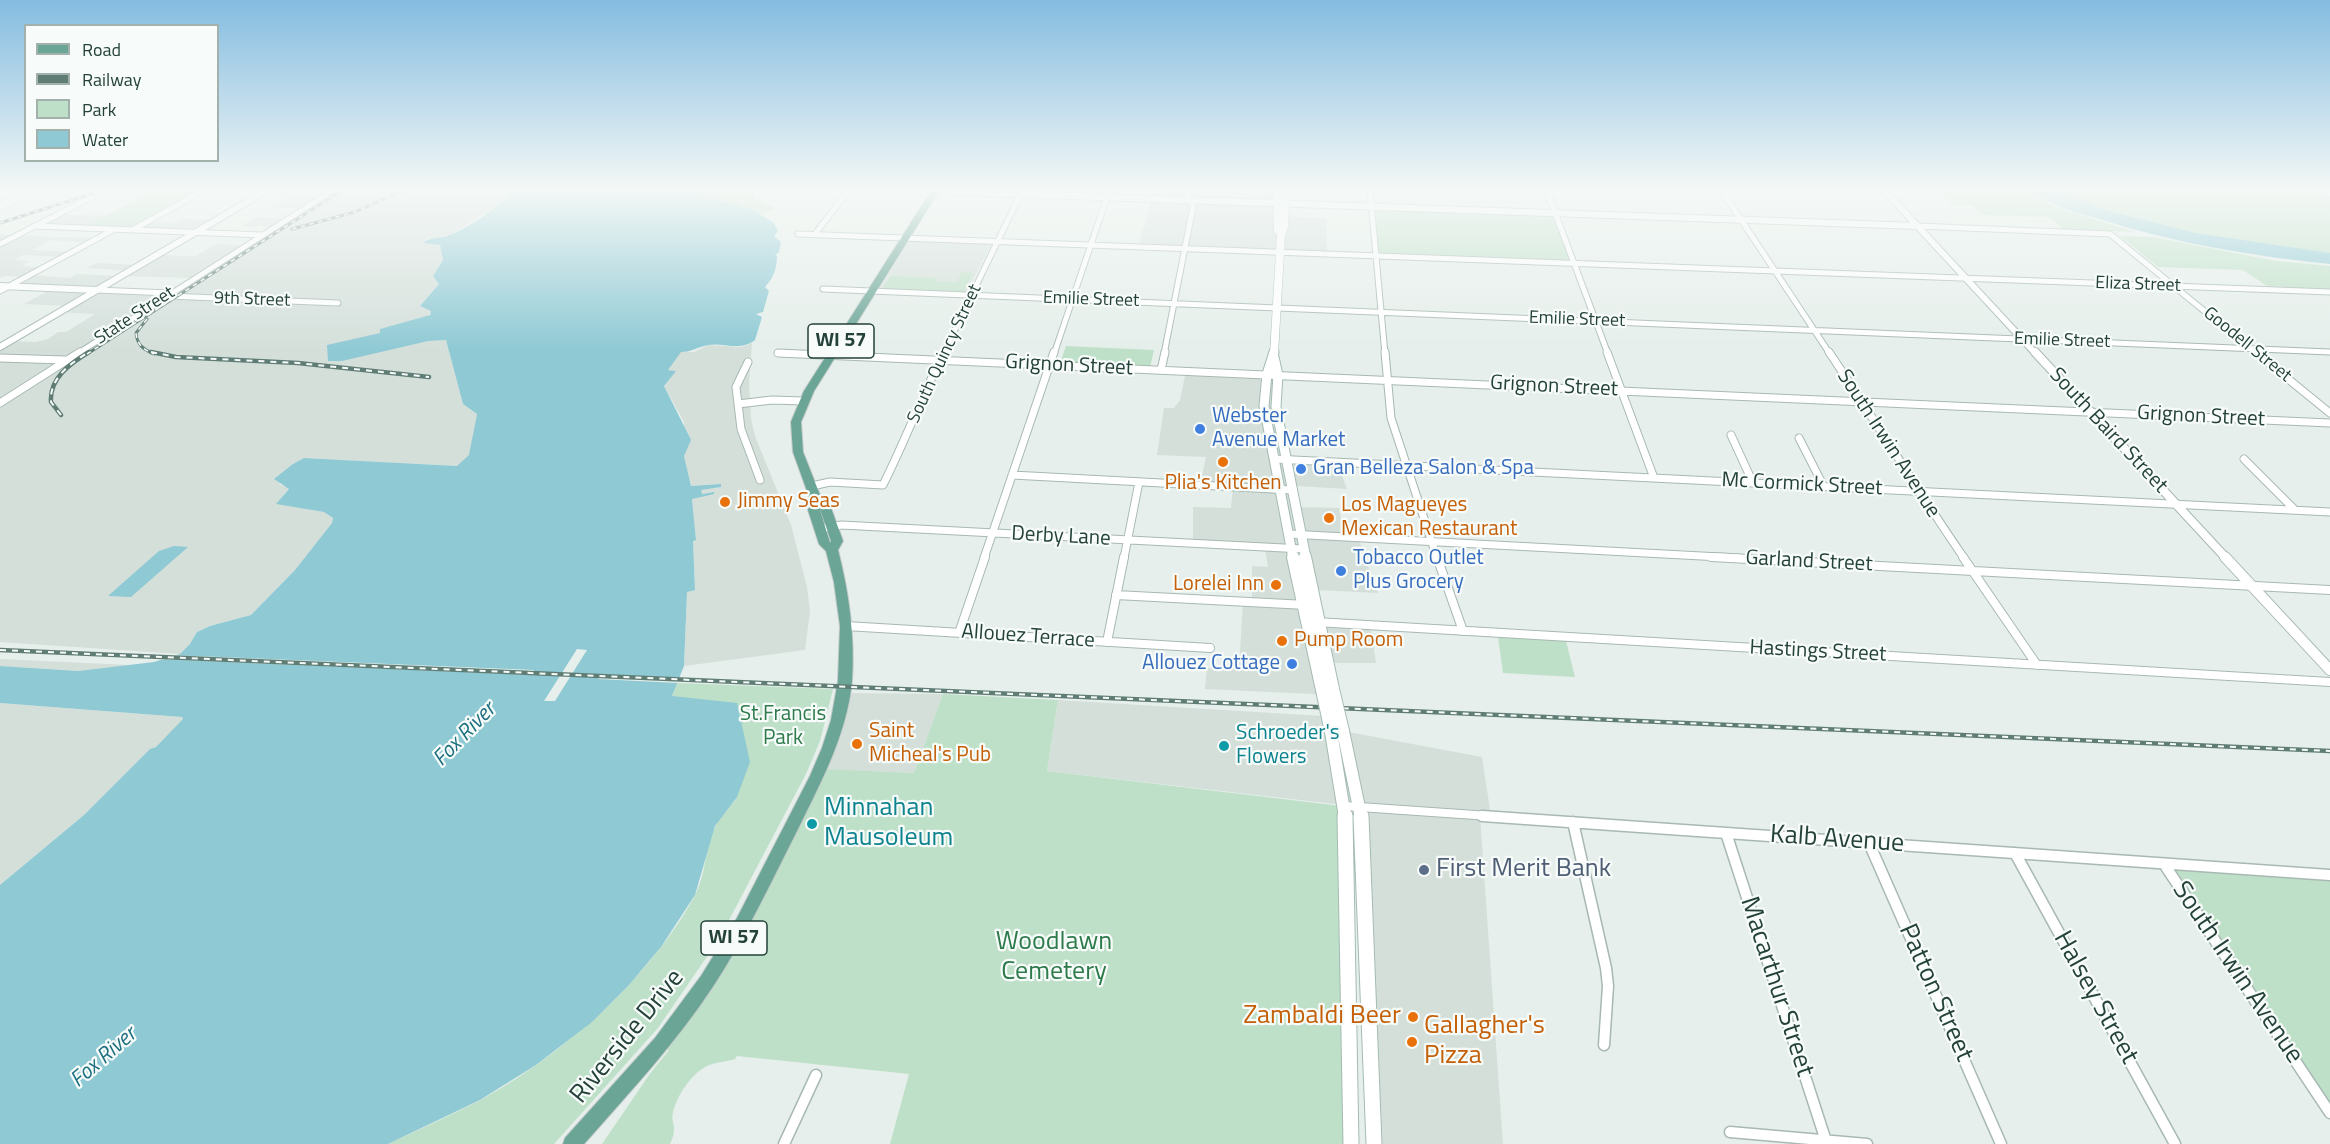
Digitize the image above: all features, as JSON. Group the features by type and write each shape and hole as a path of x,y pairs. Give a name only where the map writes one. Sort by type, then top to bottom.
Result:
{"main road":[{"name":"WI 57","path":"846,626 840,582 832,550 825,544 826,528 814,510 817,502 795,440 796,422 804,401 901,244"},
{"path":"1280,244 1273,375 1264,406 1279,459 1292,490 1301,534 1297,549 1302,604 1328,690"},
{"path":"1279,459 1280,489 1289,534 1297,549 1315,605 1337,732 1361,807 1374,1144"},
{"name":"Riverside Drive","path":"572,1144 661,1044 726,952 817,776 829,748 842,700 846,670 846,626"},
{"path":"1337,732 1345,806 1351,1144"}],"street":[{"path":"0,291 86,244"},
{"path":"0,346 174,244"},
{"name":"State Street","path":"0,403 248,244"},
{"name":"South Quincy Street","path":"812,486 830,482 883,485 996,244"},
{"path":"959,633 1091,244"},
{"name":"Eliza Street","path":"1100,244 2329,292"},
{"path":"1161,370 1186,244"},
{"path":"1375,244 1391,418 1405,466 1463,631"},
{"path":"1566,244 1654,478"},
{"name":"South Irwin Avenue","path":"1757,244 1889,442 1917,490 2037,665"},
{"name":"South Baird Street","path":"1935,244 2330,670"},
{"name":"Goodell Street","path":"2121,244 2330,413"},
{"name":"9th Street","path":"0,286 338,303"},
{"name":"Emilie Street","path":"823,289 2330,352"},
{"name":"Grignon Street","path":"778,353 2330,423"},
{"path":"0,358 67,360"},
{"path":"748,362 737,381 738,404 741,429 760,480"},
{"path":"738,404 772,400 804,401"},
{"path":"1731,435 1753,483"},
{"path":"1799,438 1824,487"},
{"name":"Mc Cormick Street","path":"1279,459 2330,512"},
{"path":"2244,459 2295,510"},
{"path":"1012,475 1292,490"},
{"path":"1107,642 1139,482"},
{"name":"Derby Lane","path":"826,528 841,525 1297,549"},
{"name":"Garland Street","path":"1289,534 2330,590"},
{"path":"1116,595 1315,605"},
{"name":"Hastings Street","path":"1306,622 2330,682"},
{"name":"Allouez Terrace","path":"846,626 1210,648"},
{"name":"Kalb Avenue","path":"1345,806 2330,875"},
{"path":"1573,822 1606,968 1608,986 1604,1045"},
{"name":"Macarthur Street","path":"1726,833 1826,1141"},
{"name":"Patton Street","path":"1869,843 2001,1144"},
{"name":"Halsey Street","path":"2016,853 2175,1144"},
{"name":"South Irwin Avenue","path":"2164,864 2330,1113"},
{"path":"784,1144 816,1075"},
{"path":"1730,1132 1866,1144"}],"shaded area":[{"path":"0,244 43,244 33,250 73,252 63,257 23,255 14,260 29,261 22,266 43,268 31,275 70,278 77,274 120,276 129,271 87,268 96,263 139,265 156,255 196,256 215,244 440,245 443,260 433,276 439,284 420,306 432,311 425,318 380,329 381,332 428,341 446,340 463,404 477,414 470,455 458,466 304,458 293,464 279,484 289,488 277,504 324,512 333,518 332,523 295,570 251,615 210,626 197,632 190,645 180,654 0,642 0,347 10,341 36,342 48,339 58,332 66,332 95,314 59,312 68,306 24,304 51,289 9,286 25,277 0,278","holes":["120,276 193,278 171,293 98,289"]},
{"path":"907,244 992,244 966,293 880,289"},
{"path":"1149,244 1327,244 1327,251"},
{"path":"752,343 749,384 751,419 755,436 791,525 807,587 810,611 805,650 684,666 687,592 695,589 693,540 696,539 692,499 713,492 701,494 701,490 721,487 721,484 691,486 684,456 684,422 664,386 675,371 668,370 680,352 694,352 709,345 741,347"},
{"path":"1186,371 1278,375 1276,403 1295,507 1339,508 1344,534 1359,540 1378,593 1317,590 1334,695 1205,689 1207,668 1239,669 1243,602 1252,602 1252,566 1268,567 1265,549 1193,545 1193,507 1231,508 1233,487 1200,485 1206,457 1157,455 1164,408 1174,408 1180,400"},
{"path":"1290,465 1338,465 1347,489 1296,486"},
{"path":"1326,628 1371,629 1376,663 1333,663"},
{"path":"0,659 130,665 78,671 0,666"},
{"path":"843,693 943,694 914,773 820,769"},
{"path":"1058,700 1339,717 1343,731 1482,757 1491,816 1480,816 1503,1144 1374,1144 1361,807 1047,771"},
{"path":"0,703 182,717 184,719 156,747 150,749 84,815 0,885"}],"green space":[{"path":"1378,244 1564,244 1570,261 1379,254"},
{"path":"2130,244 2191,244 2276,261 2330,266 2330,290 2267,286 2243,270 2158,267"},
{"path":"2267,244 2330,244 2330,253"},
{"path":"962,272 973,273 964,292 882,289 891,276 936,278 936,281 957,282"},
{"path":"1066,346 1154,350 1150,367 1060,363"},
{"path":"1498,637 1566,641 1575,677 1503,673"},
{"name":"St.Francis Park","path":"677,683 833,689 820,741 806,774 719,939 658,1028 554,1144 388,1144 479,1101 541,1062 571,1038 628,986 653,957 694,897 715,827 737,797 672,696"},
{"name":"Woodlawn Cemetery","path":"943,694 1058,700 1047,771 1350,807 1357,1144 890,1144 909,1074 737,1056 735,1059 707,1066 685,1086 673,1112 674,1133 670,1144 602,1144 669,1050 667,1049 699,1007 731,956 827,769 914,773"},
{"path":"2175,869 2330,880 2330,1106"}],"water":[{"name":"Fox River","path":"435,244 781,244 779,252 775,255 777,261 774,273 765,287 769,291 763,312 756,314 762,317 755,340 749,344 737,346 714,344 681,352 668,370 676,371 664,386 691,440 684,456 691,486 721,484 721,487 701,490 702,494 714,492 714,494 692,499 696,540 693,541 695,590 687,592 684,666 672,696 737,703 750,762 737,797 715,826 695,895 661,947 629,985 592,1022 536,1065 480,1100 388,1144 0,1144 0,885 84,815 183,719 182,717 0,703 0,666 78,671 154,662 180,654 197,632 210,626 251,615 295,570 332,523 333,518 324,512 276,504 289,489 274,479 304,458 457,466 469,455 477,414 463,404 446,340 428,341 342,361 328,361 327,345 380,333 380,329 430,315 431,311 420,306 439,284 433,276 443,260 440,245"},
{"path":"2197,244 2272,244 2330,253 2330,264 2271,257"},
{"path":"174,546 188,547 131,597 108,596 159,551"}],"pier":[{"path":"577,649 587,650 555,701 544,701"},
{"path":"166,655 534,670 532,675 154,659"},
{"path":"601,675 680,678 678,683 598,679"}],"railway":[{"path":"87,354 258,244"},
{"path":"147,319 136,333 141,346 154,354"},
{"path":"61,415 51,402 51,393 57,379 69,366 89,352"},
{"path":"151,352 176,357 298,363 429,377"},
{"path":"0,650 2330,751"}],"place":[{"name":"Webster Avenue Market","path":"1200,429"},
{"name":"Plia's Kitchen","path":"1223,462"},
{"name":"Gran Belleza Salon & Spa","path":"1301,469"},
{"name":"Jimmy Seas","path":"725,502"},
{"name":"Los Magueyes Mexican Restaurant","path":"1329,518"},
{"name":"Tobacco Outlet Plus Grocery","path":"1341,571"},
{"name":"Lorelei Inn","path":"1276,585"},
{"name":"Pump Room","path":"1282,641"},
{"name":"Allouez Cottage","path":"1292,664"},
{"name":"Saint Micheal's Pub","path":"857,744"},
{"name":"Schroeder's Flowers","path":"1224,746"},
{"name":"Minnahan Mausoleum","path":"812,824"},
{"name":"First Merit Bank","path":"1424,870"},
{"name":"Zambaldi Beer","path":"1413,1017"},
{"name":"Gallagher's Pizza","path":"1412,1042"}]}
